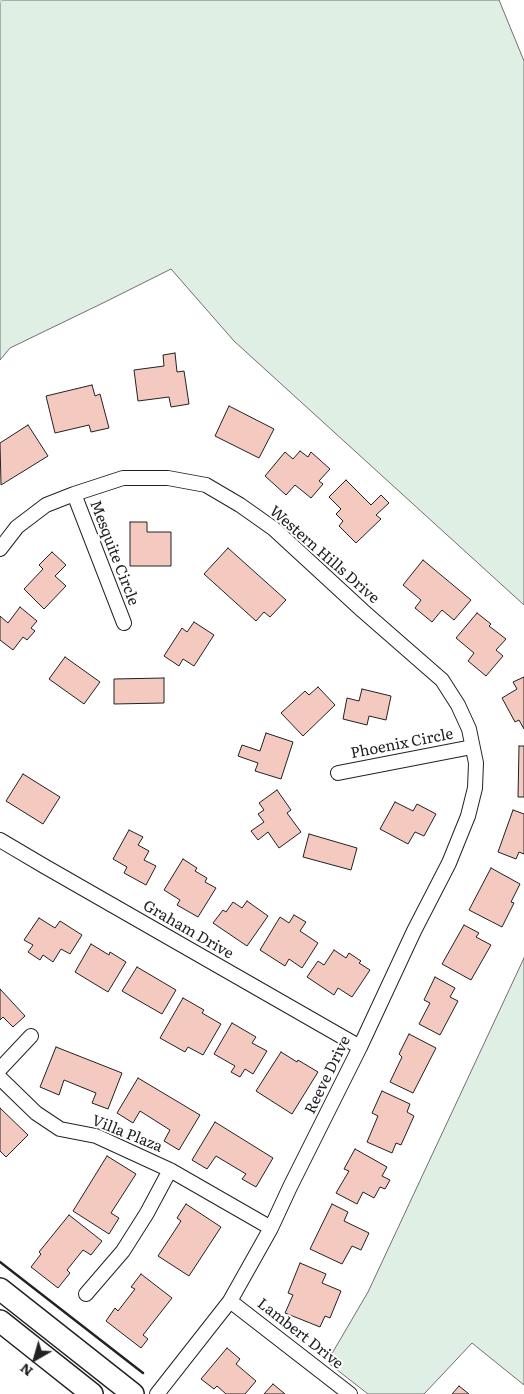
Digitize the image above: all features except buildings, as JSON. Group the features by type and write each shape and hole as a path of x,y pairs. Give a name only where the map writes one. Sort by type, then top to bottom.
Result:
{"main road":[{"path":"0,1288 132,1394"},
{"path":"0,1321 92,1394"}],"street":[{"name":"Western Hills Drive","path":"0,549 17,527 46,505 123,478 168,478 206,485 240,505 274,529 362,611 442,680 458,705 468,728 472,747"},
{"name":"Mesquite Circle","path":"74,494 124,623"},
{"name":"Phoenix Circle","path":"338,773 472,747"},
{"name":"Reeve Drive","path":"157,1394 230,1300 272,1228 290,1187 360,1048 414,931 449,863 468,816 475,788 476,763 472,747"},
{"name":"Graham Drive","path":"0,840 360,1048"},
{"path":"0,1069 31,1036"},
{"name":"Villa Plaza","path":"0,1078 36,1114 60,1129 96,1136 170,1170 272,1228"},
{"name":"Villa Plaza","path":"86,1294 123,1251 147,1213 170,1170"},
{"name":"Lambert Drive","path":"230,1300 350,1394"}],"green space":[{"path":"0,0 499,0 524,61 524,605 234,341 171,269 10,348 0,360"},
{"path":"524,958 524,1385 472,1343 424,1394 368,1394 327,1362 368,1292"}],"wall":[{"path":"0,1262 143,1373"}]}
